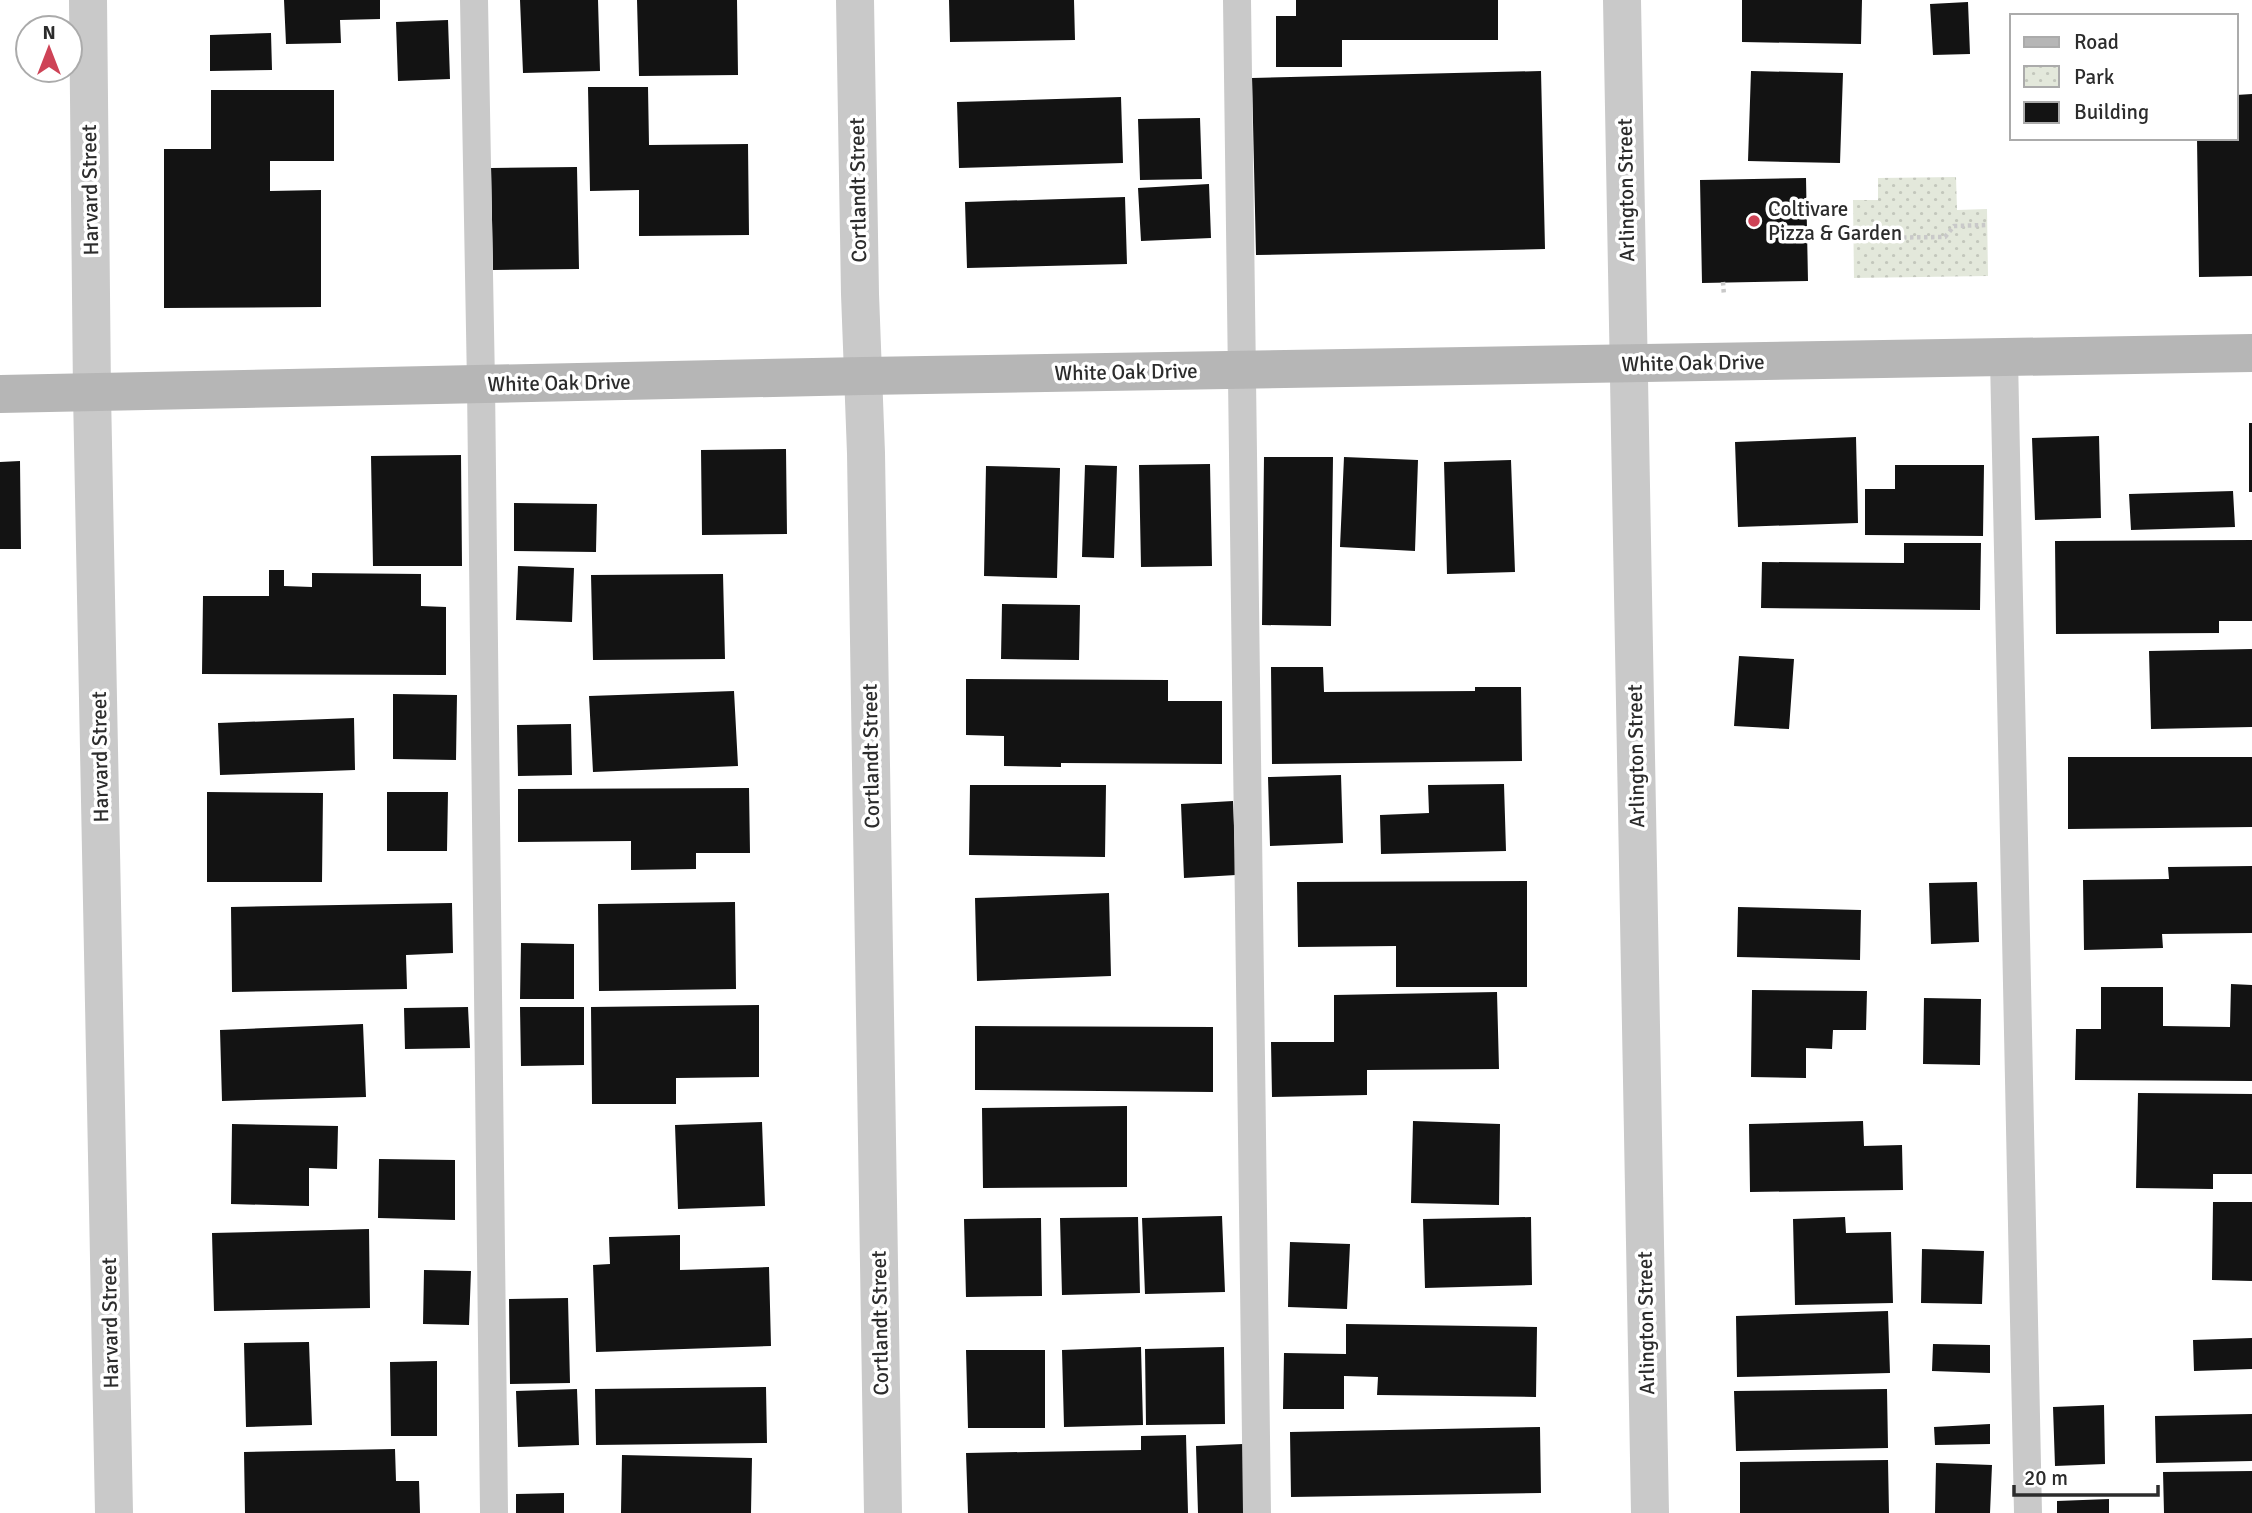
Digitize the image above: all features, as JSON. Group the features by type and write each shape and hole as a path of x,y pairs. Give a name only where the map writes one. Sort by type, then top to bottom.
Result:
{"main road":[{"name":"White Oak Drive","path":"0,394 863,376 2252,353"}],"street":[{"name":"Harvard Street","path":"88,0 92,393 114,1513"},
{"name":"Cortlandt Street","path":"855,0 867,467 883,1513"},
{"name":"Arlington Street","path":"1622,0 1650,1513"}],"lane":[{"path":"474,0 494,1513"},
{"path":"1237,0 1257,1513"},
{"path":"2004,358 2028,1513"}],"path":[{"path":"1854,238 1945,237 1954,226 1987,225"},
{"path":"1723,282 1724,296"}],"green space":[{"path":"1956,177 1957,210 1987,209 1988,276 1854,278 1853,200 1878,200 1878,178"}],"building":[{"path":"284,0 380,0 380,19 340,20 341,43 286,44"},
{"path":"520,0 598,0 600,71 523,73"},
{"path":"637,0 737,0 738,75 639,76"},
{"path":"949,0 1074,0 1075,40 950,42"},
{"path":"1296,0 1498,0 1498,40 1342,40 1342,67 1276,67 1276,16 1296,16"},
{"path":"1742,0 1862,0 1861,44 1742,42"},
{"path":"1968,2 1970,54 1933,55 1930,4"},
{"path":"448,20 450,79 398,81 396,22"},
{"path":"271,33 272,70 210,71 210,35"},
{"path":"1541,71 1545,249 1256,255 1252,78"},
{"path":"1751,71 1843,73 1840,163 1748,161"},
{"path":"588,87 648,87 649,145 748,144 749,235 639,236 639,190 590,191"},
{"path":"211,90 334,90 334,161 270,161 270,191 321,190 321,307 164,308 164,149 211,149"},
{"path":"2252,94 2252,276 2199,277 2197,140 2238,140 2238,95"},
{"path":"1121,97 1123,163 959,168 957,102"},
{"path":"1200,118 1202,179 1140,180 1138,119"},
{"path":"577,167 579,269 493,270 491,168"},
{"name":"Coltivare Pizza & Garden","path":"1806,178 1808,281 1702,283 1700,180"},
{"path":"1209,184 1211,238 1141,241 1138,188"},
{"path":"1125,197 1127,264 967,268 965,202"},
{"path":"2249,423 2252,423 2252,492 2249,492"},
{"path":"2099,436 2101,518 2035,520 2032,438"},
{"path":"1856,437 1858,523 1738,527 1735,442"},
{"path":"786,449 787,534 702,535 701,450"},
{"path":"461,455 462,566 373,566 371,456"},
{"path":"1264,457 1333,457 1331,626 1262,625"},
{"path":"1344,457 1418,460 1415,551 1340,547"},
{"path":"1511,460 1515,572 1447,574 1444,462"},
{"path":"20,461 21,549 0,549 0,462"},
{"path":"1210,464 1212,566 1141,567 1139,465"},
{"path":"1085,465 1117,466 1114,558 1082,557"},
{"path":"1895,465 1984,465 1983,536 1865,535 1865,489 1895,489"},
{"path":"986,466 1060,468 1057,578 984,576"},
{"path":"2233,491 2235,527 2131,530 2129,494"},
{"path":"514,503 597,504 596,552 514,551"},
{"path":"2252,540 2252,621 2219,621 2219,633 2056,634 2055,541"},
{"path":"1904,543 1981,543 1980,610 1761,608 1762,562 1904,563"},
{"path":"518,566 574,568 572,622 516,620"},
{"path":"269,570 284,570 284,586 312,587 312,573 421,574 421,606 446,607 446,675 202,674 203,596 269,596"},
{"path":"723,574 725,659 593,660 591,575"},
{"path":"1002,604 1080,605 1079,660 1001,659"},
{"path":"2252,649 2252,727 2151,729 2149,651"},
{"path":"1739,656 1794,659 1789,729 1734,726"},
{"path":"1271,667 1323,667 1324,692 1475,691 1475,687 1521,687 1522,761 1272,764"},
{"path":"966,679 1168,680 1168,701 1222,701 1222,764 1061,763 1061,767 1004,766 1004,736 966,735"},
{"path":"734,691 738,766 593,772 589,696"},
{"path":"393,694 457,695 456,760 393,759"},
{"path":"354,718 355,770 220,775 218,723"},
{"path":"571,724 572,775 518,776 517,725"},
{"path":"2068,757 2252,757 2252,827 2068,829"},
{"path":"1341,775 1343,843 1270,846 1268,777"},
{"path":"1504,784 1506,851 1381,854 1380,815 1429,813 1428,785"},
{"path":"970,785 1106,785 1105,857 969,855"},
{"path":"749,788 750,853 696,853 696,869 631,870 631,841 518,842 518,789"},
{"path":"207,792 323,793 322,882 207,882"},
{"path":"387,792 448,792 447,851 387,851"},
{"path":"1233,801 1236,875 1184,878 1181,804"},
{"path":"2252,866 2252,933 2162,934 2163,948 2084,950 2083,880 2169,879 2168,867"},
{"path":"1527,881 1527,987 1396,987 1396,946 1298,947 1297,882"},
{"path":"1977,882 1979,942 1931,944 1929,883"},
{"path":"1109,893 1111,976 977,981 975,898"},
{"path":"735,902 736,989 599,991 598,904"},
{"path":"452,903 453,953 406,955 407,989 232,992 231,907"},
{"path":"1738,907 1861,910 1860,960 1737,957"},
{"path":"521,943 574,944 574,999 520,999"},
{"path":"2231,984 2252,985 2252,1081 2075,1080 2076,1029 2101,1029 2101,987 2163,987 2163,1026 2230,1027"},
{"path":"1752,990 1867,991 1866,1030 1833,1030 1832,1049 1806,1048 1806,1078 1751,1077"},
{"path":"1497,992 1499,1069 1367,1070 1367,1095 1272,1097 1271,1042 1334,1042 1334,995"},
{"path":"1924,998 1981,999 1980,1065 1923,1064"},
{"path":"759,1005 759,1077 676,1078 676,1104 592,1104 591,1007"},
{"path":"468,1007 470,1048 405,1049 404,1008"},
{"path":"520,1007 584,1007 584,1065 521,1066"},
{"path":"363,1024 366,1097 222,1101 220,1030"},
{"path":"975,1026 1213,1027 1213,1092 975,1090"},
{"path":"2138,1093 2252,1094 2252,1174 2213,1174 2213,1189 2136,1188"},
{"path":"1127,1106 1127,1187 983,1188 982,1108"},
{"path":"1413,1121 1500,1124 1499,1205 1411,1203"},
{"path":"1863,1121 1864,1146 1902,1145 1903,1190 1750,1192 1749,1124"},
{"path":"762,1122 765,1206 678,1209 675,1125"},
{"path":"232,1124 338,1126 337,1169 309,1168 309,1206 231,1204"},
{"path":"379,1159 455,1160 455,1220 378,1218"},
{"path":"2213,1202 2252,1202 2252,1281 2212,1280"},
{"path":"1222,1216 1225,1292 1145,1294 1142,1218"},
{"path":"1138,1217 1140,1293 1062,1295 1060,1218"},
{"path":"1531,1217 1532,1285 1425,1288 1423,1219"},
{"path":"1845,1217 1846,1233 1891,1232 1893,1303 1795,1305 1793,1219"},
{"path":"1041,1218 1042,1296 966,1297 964,1219"},
{"path":"369,1229 370,1308 214,1311 212,1233"},
{"path":"680,1235 680,1270 769,1267 771,1346 596,1352 593,1265 610,1264 609,1237"},
{"path":"1290,1242 1350,1244 1347,1309 1288,1307"},
{"path":"1922,1249 1984,1251 1982,1304 1921,1303"},
{"path":"424,1270 471,1271 469,1325 423,1324"},
{"path":"568,1298 570,1383 510,1384 509,1299"},
{"path":"1888,1311 1890,1373 1737,1377 1736,1316"},
{"path":"1346,1324 1537,1327 1536,1397 1377,1395 1378,1377 1344,1376 1344,1409 1283,1409 1284,1353 1346,1354"},
{"path":"2252,1338 2252,1369 2194,1371 2193,1340"},
{"path":"309,1342 312,1425 246,1427 244,1343"},
{"path":"1933,1344 1990,1345 1990,1373 1932,1371"},
{"path":"1141,1347 1143,1425 1064,1427 1062,1350"},
{"path":"1224,1347 1225,1424 1146,1425 1145,1349"},
{"path":"966,1350 1045,1350 1045,1428 968,1428"},
{"path":"437,1361 437,1436 391,1436 390,1362"},
{"path":"766,1387 767,1443 596,1445 595,1389"},
{"path":"577,1389 579,1445 518,1447 516,1391"},
{"path":"1887,1389 1888,1448 1736,1451 1734,1391"},
{"path":"2104,1405 2105,1464 2055,1466 2053,1407"},
{"path":"2252,1414 2252,1461 2156,1463 2155,1416"},
{"path":"1990,1424 1990,1444 1935,1445 1934,1427"},
{"path":"1540,1427 1541,1493 1291,1497 1290,1432"},
{"path":"1186,1435 1188,1513 968,1513 966,1453 1141,1450 1141,1436"},
{"path":"1243,1444 1246,1513 1198,1513 1196,1446"},
{"path":"395,1449 396,1481 419,1481 420,1513 245,1513 244,1452"},
{"path":"622,1455 752,1458 751,1513 621,1513"},
{"path":"1888,1460 1889,1513 1740,1513 1740,1462"},
{"path":"1936,1463 1992,1465 1990,1513 1935,1513"},
{"path":"2252,1471 2252,1513 2164,1513 2163,1472"},
{"path":"564,1493 564,1513 516,1513 516,1494"},
{"path":"2109,1499 2109,1513 2057,1513 2057,1501"}],"place":[{"name":"Coltivare Pizza & Garden","path":"1754,221"}]}
